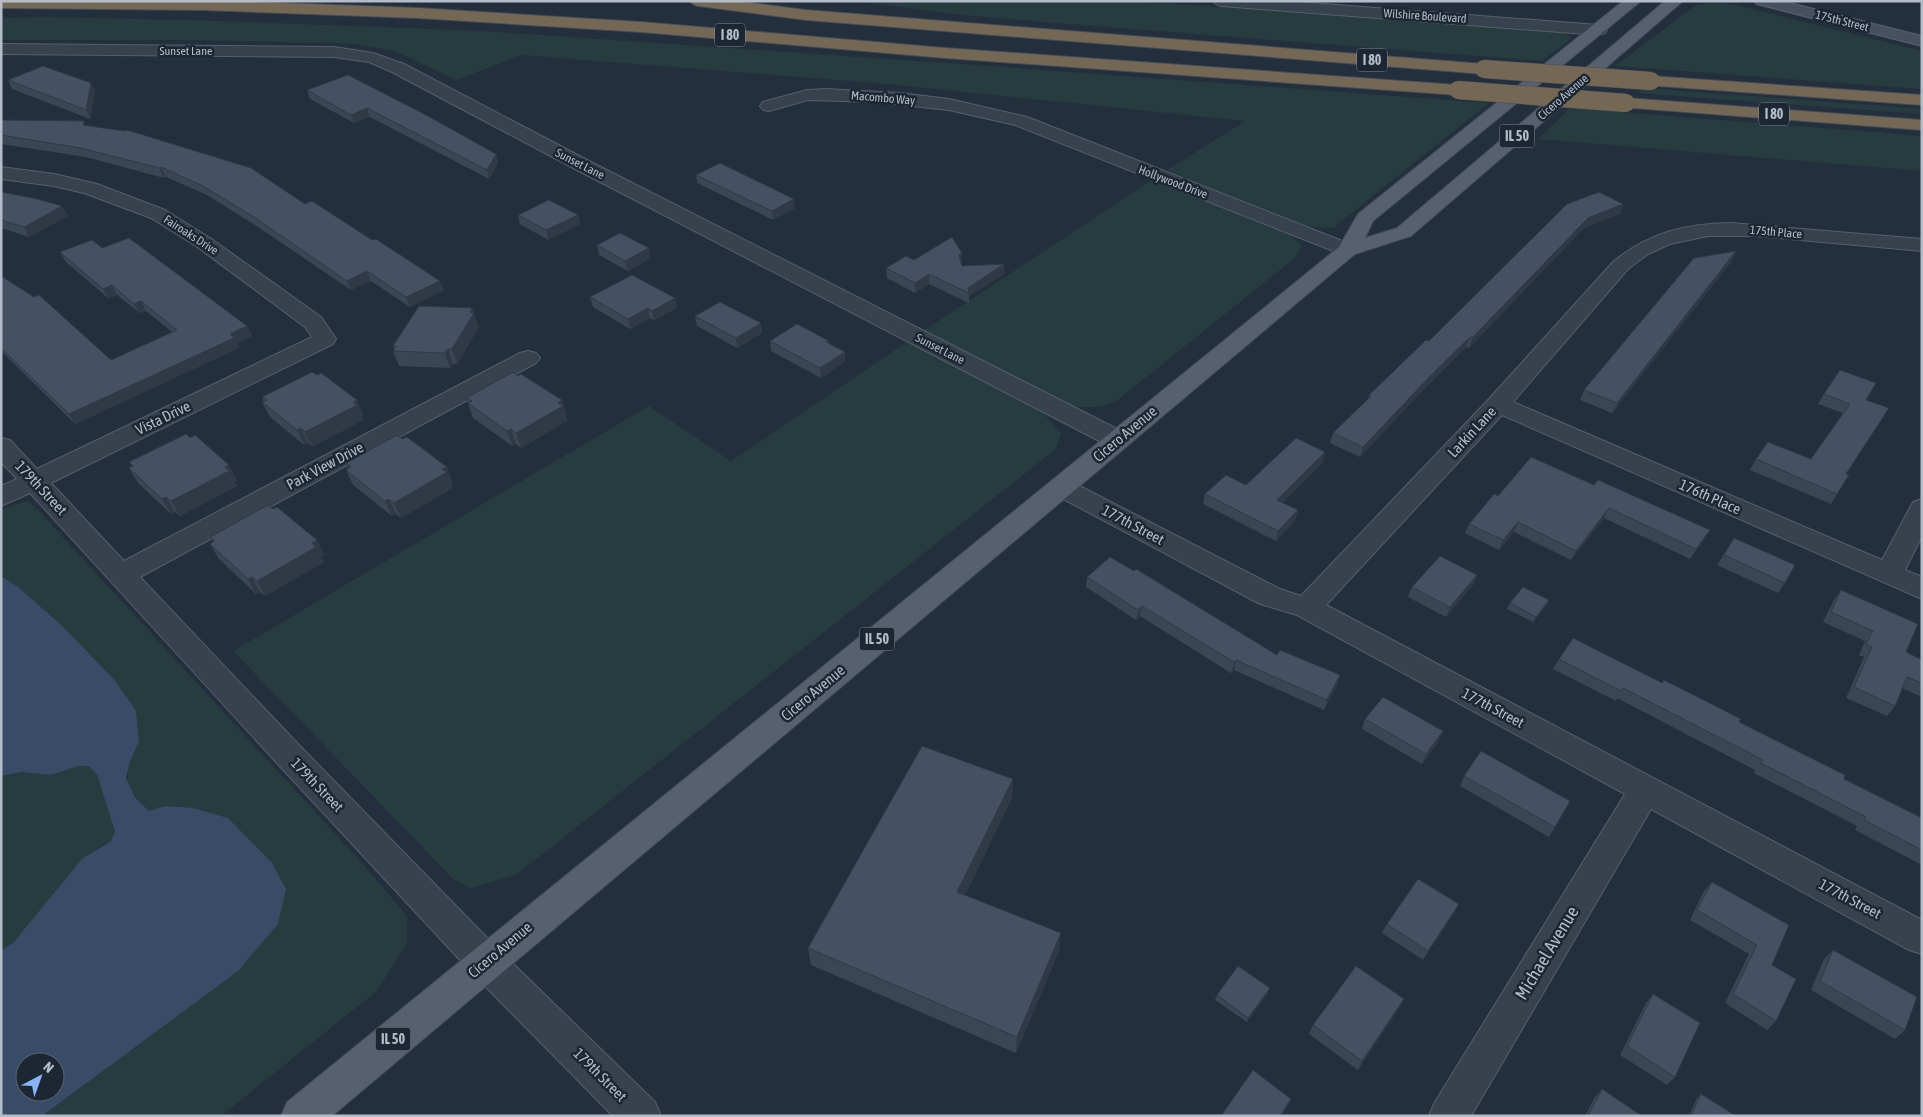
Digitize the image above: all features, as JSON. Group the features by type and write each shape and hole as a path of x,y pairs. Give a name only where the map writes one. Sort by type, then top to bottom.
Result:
{"highway":[{"name":"I 80","path":"698,1 816,16 1484,69 1922,100"},
{"path":"815,1 947,19 1054,28 1261,51"},
{"name":"I 80","path":"1,3 203,4 418,13 641,27 945,53 1922,126"},
{"path":"1,11 310,18 584,31 641,27"}],"main road":[{"name":"Cicero Avenue","path":"1348,250 1365,218 1633,1"},
{"name":"Cicero Avenue","path":"301,1116 1348,250 1404,232 1675,1"},
{"name":"175th Street","path":"1762,1 1922,41"}],"street":[{"name":"Wilshire Boulevard","path":"1221,1 1599,30"},
{"name":"Sunset Lane","path":"1,49 334,52 373,58 398,68 576,162 1118,440"},
{"name":"Macombo Way","path":"769,106 807,95 834,94 946,104 998,114"},
{"name":"Hollywood Drive","path":"998,114 1021,121 1348,250"},
{"name":"Fairoaks Drive","path":"1,174 54,180 90,188 158,214 203,242 313,322 325,339"},
{"name":"175th Place","path":"1634,253 1655,241 1676,235 1720,228 1922,245"},
{"name":"Larkin Lane","path":"1306,608 1498,404 1621,265 1634,253"},
{"name":"Vista Drive","path":"1,497 325,339"},
{"name":"Park View Drive","path":"122,574 528,358"},
{"name":"176th Place","path":"1498,404 1922,589"},
{"name":"179th Street","path":"1,446 122,574 287,754 486,962 641,1116"},
{"name":"177th Street","path":"1061,487 1270,597 1306,608 1922,938"},
{"path":"1889,575 1922,508"},
{"name":"Michael Avenue","path":"1449,1116 1645,790"}],"green space":[{"path":"854,1 1130,1 1509,26 1527,30 1558,31 1572,38 1542,61 963,15"},
{"path":"1712,2 1735,5 1922,51 1922,89 1615,66 1695,6"},
{"path":"48,17 220,21 482,31 1489,103 1333,228 1303,226 1260,211 1167,170 1245,121 887,84 522,55 456,80 395,51 354,44 201,40 1,40 1,18"},
{"path":"1644,88 1922,109 1922,114 1638,93"},
{"path":"1570,108 1922,136 1922,171 1538,139"},
{"path":"1155,178 1290,234 1302,246 1295,258 1114,403 1097,407 1070,407 923,331"},
{"path":"907,342 1043,413 1061,433 1056,449 516,875 470,888 453,879 233,651 649,406 731,461"},
{"path":"27,501 37,509 362,863 407,916 407,943 377,991 221,1116 42,1116 61,1102 65,1102 65,1099 177,1016 228,818 198,810 179,808 149,811 134,793 128,779 128,771 139,741 113,678 59,623 17,586 1,576 1,510"},
{"path":"78,766 89,766 97,774 115,832 111,841 100,846 13,943 1,951 1,776 21,772 51,775"}],"water":[{"path":"1,576 17,586 59,623 113,678 136,711 139,741 130,762 126,778 135,797 149,811 165,806 193,808 228,818 272,863 286,889 278,924 238,971 65,1099 65,1052 15,1052 15,1102 61,1102 42,1116 1,1116 1,951 13,943 82,859 111,841 115,832 97,774 89,766 78,766 51,775 21,772 1,776"}],"building":[{"path":"43,66 91,83 86,110 8,80"},
{"path":"348,75 496,154 487,170 367,108 351,115 307,90"},
{"path":"1,120 84,121 83,125 127,130 251,168 305,204 312,201 372,240 376,239 440,281 406,297 367,271 347,281 254,217 203,186 161,167 81,148 1,135"},
{"path":"720,163 794,199 772,211 696,175"},
{"path":"1,192 62,206 24,227 1,220"},
{"path":"1599,192 1623,204 1588,218 1472,338 1470,337 1431,375 1363,447 1333,433 1371,396 1369,395 1426,340 1429,341 1567,204"},
{"path":"549,200 578,215 546,230 518,215"},
{"path":"620,233 649,248 625,261 597,245"},
{"path":"952,237 962,253 959,255 962,266 1004,264 968,288 969,293 929,274 915,283 886,268 906,256 914,260"},
{"path":"129,238 247,326 230,334 234,338 69,414 1,348 1,276 34,297 39,295 111,360 177,330 141,301 134,304 112,285 103,289 60,252 92,240 102,248"},
{"path":"1736,251 1617,403 1584,390 1694,258"},
{"path":"632,275 675,298 652,311 648,308 628,319 590,297"},
{"path":"720,302 761,323 736,338 695,316"},
{"path":"419,306 472,308 470,312 474,313 452,349 448,349 445,353 393,351 396,346 393,346"},
{"path":"797,324 845,352 820,368 770,341"},
{"path":"1840,370 1876,383 1866,400 1889,408 1846,474 1849,475 1837,494 1756,459 1768,442 1811,459 1850,404 1824,394"},
{"path":"312,372 317,375 321,373 357,400 353,402 357,405 305,432 301,428 297,430 262,402 267,400 262,397"},
{"path":"513,372 518,376 521,374 562,400 558,403 563,406 516,433 511,429 507,431 468,403 472,401 466,398"},
{"path":"186,434 190,438 195,435 229,465 225,467 229,471 171,501 166,497 162,499 129,468 133,466 129,462"},
{"path":"397,435 402,439 407,437 447,467 442,469 447,472 394,503 389,499 385,501 346,470 351,467 346,463"},
{"path":"1296,438 1325,452 1277,500 1298,510 1278,531 1205,494 1226,475 1246,485"},
{"path":"1531,457 1594,485 1598,480 1710,530 1696,549 1609,508 1576,551 1518,522 1503,540 1469,524 1494,494 1498,496"},
{"path":"268,505 273,509 277,507 317,540 312,543 316,547 257,581 252,577 248,579 210,544 215,541 210,537"},
{"path":"1734,538 1795,565 1785,583 1724,555"},
{"path":"1440,556 1477,575 1450,607 1412,587"},
{"path":"1110,557 1134,571 1136,569 1277,655 1280,650 1340,675 1327,700 1236,660 1234,662 1142,606 1138,610 1087,577"},
{"path":"1523,587 1549,600 1536,617 1510,603"},
{"path":"1841,590 1918,624 1906,652 1922,660 1922,683 1907,677 1895,706 1854,687 1872,647 1866,644 1873,631 1831,612"},
{"path":"1573,638 1662,683 1664,680 1741,719 1739,722 1845,775 1844,779 1922,818 1922,850 1864,820 1866,817 1761,763 1763,760 1623,688 1621,691 1559,659"},
{"path":"1383,697 1443,731 1426,754 1365,719"},
{"path":"922,746 1013,779 957,892 1061,933 1017,1037 808,948"},
{"path":"1481,751 1570,801 1555,827 1464,776"},
{"path":"1418,879 1459,904 1428,951 1387,924"},
{"path":"1712,882 1789,925 1772,965 1796,979 1776,1021 1733,994 1757,945 1697,910"},
{"path":"1833,950 1917,997 1905,1030 1820,981"},
{"path":"1238,966 1270,988 1248,1018 1217,995"},
{"path":"1356,966 1404,999 1362,1061 1313,1025"},
{"path":"1653,994 1700,1023 1675,1077 1627,1046"},
{"path":"1253,1070 1291,1099 1280,1116 1221,1116"},
{"path":"1602,1089 1642,1116 1588,1116"},
{"path":"1701,1094 1736,1116 1691,1116"}]}
